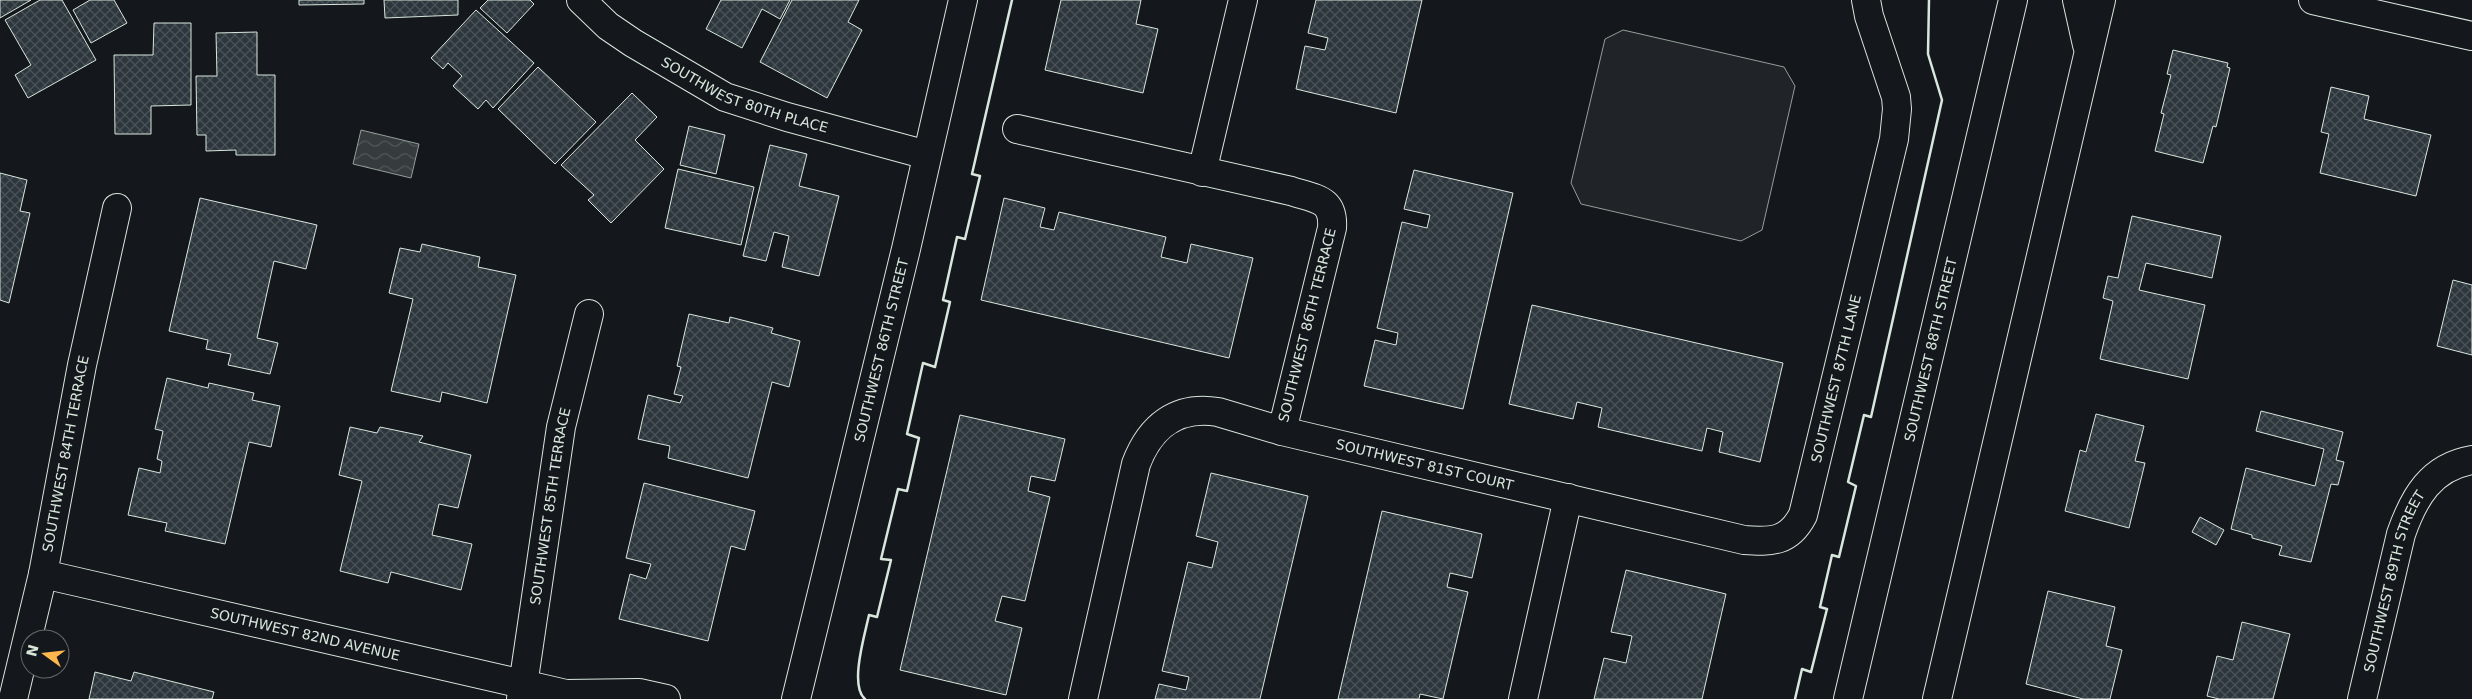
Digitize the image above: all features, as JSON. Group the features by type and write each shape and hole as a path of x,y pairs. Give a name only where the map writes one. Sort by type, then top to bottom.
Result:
{"street":[{"name":"SOUTHWEST 80TH PLACE","path":"581,0 608,26 633,43 725,97 787,117 927,155"},
{"name":"SOUTHWEST 86TH STREET","path":"796,699 963,0"},
{"path":"1202,172 1243,0"},
{"name":"SOUTHWEST 87TH LANE","path":"1568,498 1744,540 1760,541 1782,538 1796,527 1803,515 1896,125 1897,108 1894,85 1866,0"},
{"name":"SOUTHWEST 88TH STREET","path":"1848,699 2013,0"},
{"path":"2078,0 2088,54"},
{"path":"1937,699 2101,0"},
{"path":"2313,0 2472,36"},
{"name":"SOUTHWEST 86TH TERRACE","path":"1016,129 1291,191 1323,202 1331,211 1331,234 1282,431 1207,410 1187,413 1168,420 1150,436 1136,464 1083,699"},
{"name":"SOUTHWEST 84TH TERRACE","path":"13,699 43,574 82,365 117,208"},
{"name":"SOUTHWEST 85TH TERRACE","path":"522,692 562,427 589,314"},
{"name":"SOUTHWEST 81ST COURT","path":"1282,431 1568,498"},
{"name":"SOUTHWEST 89TH STREET","path":"2362,699 2401,534 2416,499 2427,483 2440,472 2455,464 2472,460"},
{"path":"1523,699 1568,498"},
{"name":"SOUTHWEST 82ND AVENUE","path":"43,574 522,692 571,696 639,694 666,699"}],"shaded area":[{"path":"1623,30 1784,67 1795,86 1762,230 1741,241 1581,204 1571,183 1605,39"}],"water":[{"path":"361,130 419,144 411,178 353,164"}],"building":[{"path":"0,0 31,0 0,18"},
{"path":"40,0 62,0 96,60 28,98 15,75 31,65 5,20"},
{"path":"90,0 114,0 127,23 91,43 73,10"},
{"path":"299,0 364,0 364,4 299,5"},
{"path":"384,0 458,0 458,15 385,18"},
{"path":"488,0 530,0 534,4 507,33 480,8"},
{"path":"721,0 790,0 780,19 762,9 742,48 706,29"},
{"path":"792,0 859,0 848,22 862,30 827,98 760,62"},
{"path":"1061,0 1141,0 1136,24 1158,29 1143,93 1045,70"},
{"path":"1316,0 1422,0 1396,113 1296,89 1305,46 1325,50 1328,38 1308,33"},
{"path":"476,10 534,63 493,108 486,100 478,109 453,86 462,76 448,63 443,69 431,58"},
{"path":"154,23 191,23 191,105 151,106 151,134 115,134 114,55 153,55"},
{"path":"257,32 257,75 275,75 275,155 236,155 236,150 206,151 206,135 197,135 196,76 217,76 216,33"},
{"path":"2173,50 2228,63 2227,67 2230,68 2216,127 2213,126 2203,163 2155,151 2164,114 2161,113 2171,75 2167,74"},
{"path":"538,67 596,122 555,164 498,109"},
{"path":"2331,87 2369,96 2364,119 2431,135 2416,196 2320,173 2329,134 2321,132"},
{"path":"632,93 657,117 635,140 664,169 611,223 588,200 594,195 561,165"},
{"path":"689,126 725,135 716,174 680,165"},
{"path":"770,145 807,154 799,186 839,196 819,276 782,267 789,236 774,232 766,261 743,256"},
{"path":"678,169 754,187 741,245 665,228"},
{"path":"1414,170 1513,193 1463,409 1364,386 1375,340 1396,345 1398,333 1377,328 1402,222 1427,228 1430,215 1404,209"},
{"path":"0,173 27,180 20,211 30,213 9,303 0,300"},
{"path":"200,198 317,225 306,269 274,261 257,338 278,343 270,374 228,365 231,354 206,349 208,340 169,331"},
{"path":"1004,198 1045,208 1040,227 1054,230 1059,212 1166,237 1161,257 1187,263 1191,244 1253,258 1229,358 981,300"},
{"path":"2132,216 2221,236 2212,278 2146,263 2139,290 2205,305 2188,379 2100,359 2113,301 2103,298 2108,276 2118,278"},
{"path":"422,244 480,257 478,267 516,275 487,403 442,392 440,402 391,391 413,299 389,293 400,248 420,252"},
{"path":"2453,280 2472,285 2472,355 2437,346"},
{"path":"1532,305 1783,363 1760,462 1719,452 1723,432 1707,428 1702,451 1598,427 1602,408 1577,402 1573,419 1509,404"},
{"path":"689,314 729,323 730,317 773,328 771,333 800,341 789,387 772,382 748,478 668,458 670,446 638,439 648,395 680,403 683,396 674,394 681,367 677,366"},
{"path":"167,378 208,388 209,383 254,393 252,400 280,406 271,447 249,442 225,544 165,531 167,523 128,515 139,468 160,473 162,461 157,459 163,431 155,429"},
{"path":"2261,411 2343,432 2336,460 2344,462 2338,485 2331,484 2311,562 2279,555 2282,546 2252,538 2252,535 2231,529 2246,468 2315,486 2324,449 2256,431"},
{"path":"2096,414 2144,426 2135,461 2145,463 2129,528 2065,511 2080,450 2086,452"},
{"path":"960,415 1065,439 1055,481 1031,476 1028,491 1050,497 1025,601 1002,596 995,621 1022,628 1006,695 900,670"},
{"path":"350,427 377,433 380,427 423,436 419,442 471,455 458,508 439,504 432,535 472,544 461,590 391,572 388,583 340,571 362,481 339,475"},
{"path":"1211,473 1308,496 1260,699 1155,699 1159,684 1186,690 1189,677 1162,671 1188,562 1212,568 1218,542 1196,536"},
{"path":"644,483 755,511 745,550 731,546 708,641 619,619 630,574 646,579 651,564 626,558"},
{"path":"1382,511 1482,534 1472,578 1450,573 1447,587 1468,592 1443,699 1420,694 1419,699 1338,699"},
{"path":"2200,517 2224,530 2216,545 2192,532"},
{"path":"1626,570 1726,594 1702,699 1594,699 1604,658 1626,663 1632,636 1611,632"},
{"path":"2048,591 2115,607 2106,646 2122,650 2110,699 2083,699 2026,684"},
{"path":"2242,622 2290,634 2273,699 2219,699 2207,696 2217,656 2233,660"},
{"path":"95,672 131,681 134,672 214,692 212,699 89,699"}],"wall":[{"path":"865,699 860,692 858,683 862,646 869,615 877,617 891,560 881,559 898,489 907,491 919,438 907,434 923,363 935,367 950,302 943,300 957,237 965,239 980,176 972,174 1012,0"},
{"path":"1795,699 1802,669 1811,672 1827,609 1820,607 1832,555 1839,557 1856,486 1848,482 1864,415 1871,417 1942,100 1928,54 1929,0"}]}
